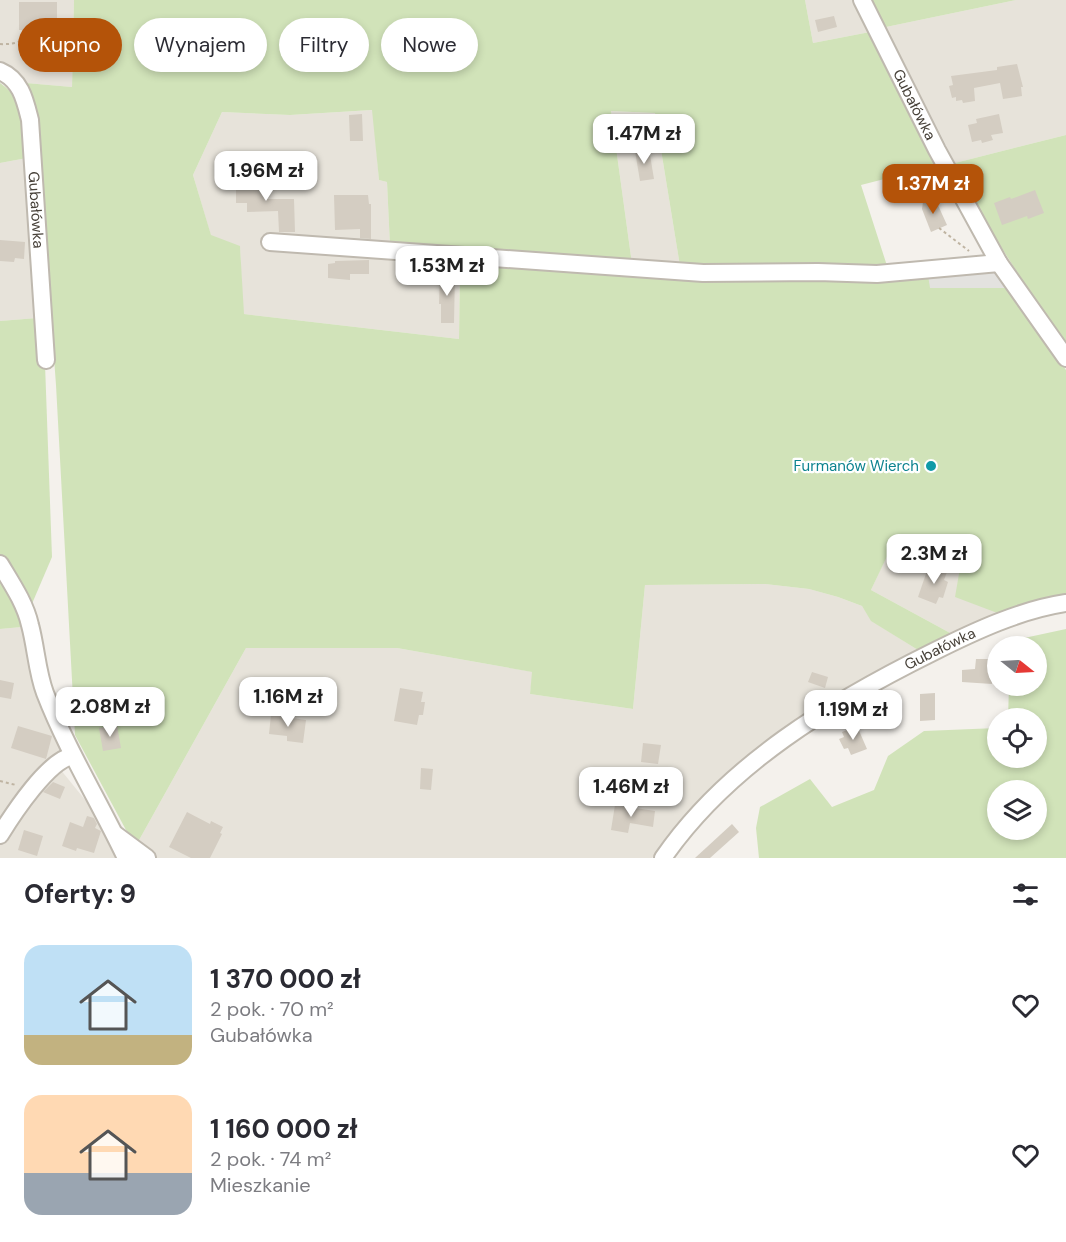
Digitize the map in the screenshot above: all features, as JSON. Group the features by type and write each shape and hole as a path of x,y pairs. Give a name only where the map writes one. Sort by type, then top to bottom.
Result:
{"street":[{"name":"Gubałówka","path":"862,0 991,264 1066,358"},
{"name":"Gubałówka","path":"0,71 22,89 30,120 46,360"},
{"path":"270,242 704,273 877,274 991,264"},
{"path":"0,564 21,598 30,623 44,691 73,756 126,858"},
{"name":"Gubałówka","path":"663,858 680,834 735,778 810,721 883,677 950,644 1022,614 1066,603"},
{"path":"0,835 14,812 52,766 73,756"},
{"path":"115,834 147,858"}],"path":[{"path":"0,45 18,42"},
{"path":"939,228 974,255 991,264"}],"shaded area":[{"path":"0,0 74,0 74,18 18,18 18,72 72,72 72,87 26,83 14,69 0,63"},
{"path":"805,0 854,0 870,32 813,43"},
{"path":"1016,0 1066,0 1066,135 955,163 886,27"},
{"path":"373,110 379,180 387,182 390,246 460,251 459,339 243,314 240,247 211,236 193,175 222,112 290,115"},
{"path":"611,111 655,113 680,266 632,264"},
{"path":"27,158 37,318 0,321 0,163"},
{"path":"995,267 1006,288 930,288 928,275"},
{"path":"891,547 960,568 1000,614 952,634 871,590"},
{"path":"765,584 809,589 862,606 872,621 918,650 854,685 716,788 652,858 153,858 138,842 246,648 397,648 533,672 530,694 633,709 645,585"},
{"path":"22,627 34,684 64,747 60,769 99,817 119,858 0,858 0,629"}],"green space":[{"path":"74,0 805,0 813,43 870,32 939,165 861,185 889,272 680,266 655,113 611,111 632,264 390,246 387,182 379,180 372,110 290,115 222,112 193,175 211,235 240,246 244,314 459,339 460,264 928,275 931,288 1006,288 1066,370 1066,593 1000,614 955,597 960,568 891,548 871,590 952,634 918,650 871,621 862,606 809,589 765,584 645,585 633,709 530,694 532,672 397,648 246,648 138,842 126,830 75,735 56,385 36,112 26,83 72,87 72,72 122,72 122,18 74,18"},
{"path":"870,0 1016,0 886,27"},
{"path":"0,83 9,90 20,107 25,126 27,158 0,163"},
{"path":"1066,135 1066,343 1007,256 955,163"},
{"path":"37,318 45,364 52,557 22,627 0,629 0,321"},
{"path":"1066,629 1066,858 759,858 756,828 760,807 810,779 832,807 874,790 888,756 924,731 987,728 987,768 1047,768 1047,708 1008,708 1009,696 1047,696 1047,636 1033,636"}],"building":[{"path":"19,2 57,2 57,18 19,18"},
{"path":"834,16 837,27 818,32 815,20"},
{"path":"1017,64 1023,87 1021,87 1022,96 1003,99 1000,83 974,88 975,101 963,103 962,100 956,101 956,97 952,98 949,86 953,85 951,76 997,70 997,67"},
{"path":"362,114 363,141 350,141 349,115"},
{"path":"999,114 1003,133 991,135 993,140 982,143 981,140 972,142 968,125 977,123 976,119"},
{"path":"649,149 654,179 640,181 635,151"},
{"path":"245,172 261,172 264,199 294,199 295,232 279,232 278,211 247,212 247,203 236,203 236,189 245,189"},
{"path":"1035,190 1044,213 1002,225 994,203"},
{"path":"334,195 368,195 369,204 371,204 371,239 360,238 360,229 335,230"},
{"path":"930,198 937,203 947,225 931,232 922,209 923,202"},
{"path":"0,240 25,242 24,259 15,258 14,262 0,261"},
{"path":"369,260 369,274 350,274 350,280 328,278 328,264 335,263 335,261"},
{"path":"440,272 455,272 454,323 441,323"},
{"path":"929,565 947,572 944,580 948,582 943,598 939,597 936,604 918,597"},
{"path":"976,659 987,659 987,684 962,682 962,670 975,669"},
{"path":"812,672 828,677 825,688 808,682"},
{"path":"0,680 14,683 11,699 0,697"},
{"path":"400,688 423,692 421,702 425,702 423,715 419,715 417,725 394,721"},
{"path":"935,693 935,720 920,721 920,694"},
{"path":"271,715 306,720 303,743 287,741 287,736 269,734"},
{"path":"117,725 121,748 103,751 99,728"},
{"path":"18,726 52,736 46,759 11,748"},
{"path":"857,726 867,749 851,755 848,748 844,749 839,739 844,737 842,732"},
{"path":"643,743 661,745 658,764 641,762"},
{"path":"421,768 433,769 431,790 420,789"},
{"path":"53,782 65,787 60,799 43,792"},
{"path":"615,805 655,811 653,827 630,823 628,833 611,830"},
{"path":"187,812 210,824 211,821 223,827 210,858 191,858 169,847"},
{"path":"87,816 94,818 97,824 95,828 101,831 94,853 77,848 76,851 62,846 70,822 83,827"},
{"path":"732,824 739,832 710,858 695,858"},
{"path":"24,830 43,836 37,856 18,850"}],"place":[{"name":"Furmanów Wierch","path":"931,466"}]}
